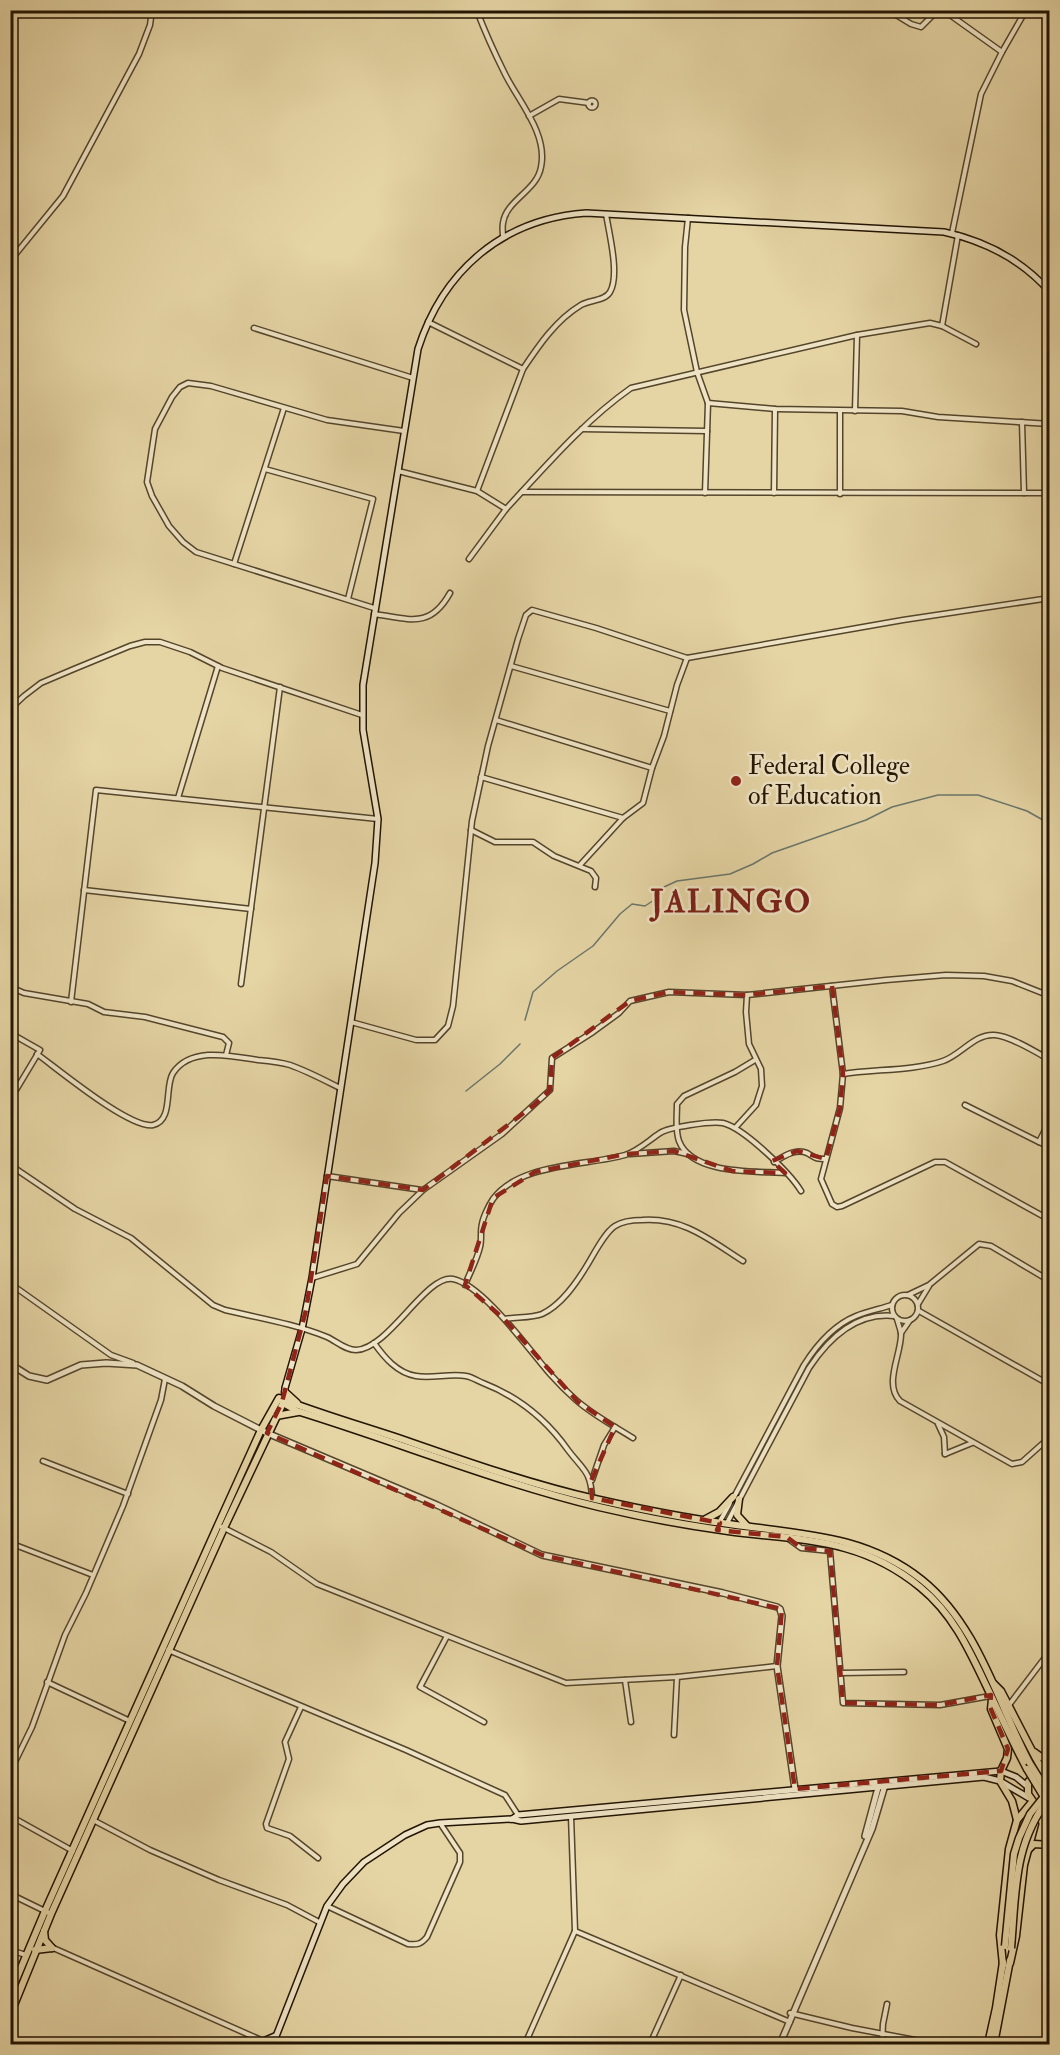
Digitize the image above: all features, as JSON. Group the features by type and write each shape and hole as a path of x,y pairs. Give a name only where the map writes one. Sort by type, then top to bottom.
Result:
{"main road":[{"path":"75,1852 93,1820 221,1527 285,1390 302,1329 312,1278 375,863 378,819 364,738 362,715 364,672 418,349 428,321 445,291 458,274 503,238 551,218 606,213 937,230 990,247 1012,259 1050,292"},
{"path":"10,1364 29,1376 47,1380 81,1365 106,1363 137,1365 264,1431 437,1505 542,1555 723,1593 777,1607 782,1616 777,1666 795,1789"},
{"path":"285,1390 299,1408 490,1469 592,1498 702,1520 722,1527 747,1527 842,1540 869,1549 898,1564 921,1580 955,1614 971,1640 1046,1806 1050,1822"},
{"path":"280,1400 547,1493 662,1521 722,1527 830,1543 854,1550 910,1578 929,1594 951,1618 1028,1765 1050,1796 1037,1813 1022,1849 994,2044"},
{"path":"264,1431 276,1416 280,1400"},
{"path":"276,1416 299,1408"},
{"path":"702,1520 719,1512 736,1498"},
{"path":"736,1498 737,1515 747,1527"},
{"path":"10,2015 48,1912 130,1721 167,1649"},
{"path":"992,1683 1001,1691 1046,1773 1033,1776 1027,1786"},
{"path":"992,1697 991,1709 1008,1749 1000,1781 1012,1801 1017,1820"},
{"path":"1032,1751 1050,1760"},
{"path":"512,1819 518,1815 795,1789 882,1785 1001,1771 1016,1777 1027,1786 1031,1800"},
{"path":"271,2044 327,1906 343,1884 364,1862 405,1835 427,1825 512,1819 521,1821 984,1777 1000,1781 1031,1800 1046,1806"},
{"path":"778,2044 872,1829 882,1785"},
{"path":"1008,1947 1014,1854 1030,1814 1050,1789"},
{"path":"1006,1964 1000,1935 1009,1849 1017,1820 1031,1800"},
{"path":"988,2044 1006,1964 1017,1936 1027,1851 1046,1806"},
{"path":"1027,1851 1034,1844 1050,1845"},
{"path":"48,1912 44,1930 45,1940 52,1948"},
{"path":"10,1994 26,1955 44,1930"},
{"path":"35,1950 52,1948"},
{"path":"262,2043 276,2035"}],"street":[{"path":"10,261 63,196 139,54 150,26 152,10"},
{"path":"888,10 921,27 938,10"},
{"path":"943,10 1002,52"},
{"path":"942,326 977,108 1002,52 1026,10"},
{"path":"477,11 506,76 529,116 542,146 542,168 533,184 513,203 503,221 503,238"},
{"path":"529,116 559,99 589,104"},
{"path":"477,491 523,369 547,334 585,302 605,296 611,291 614,261 606,213"},
{"path":"688,217 684,310 698,372 708,403 705,493"},
{"path":"428,321 523,369"},
{"path":"469,559 521,492 582,429 613,400 631,388 857,334 930,323 942,326 976,344"},
{"path":"254,328 413,378"},
{"path":"855,411 857,334"},
{"path":"404,430 327,420 211,386 188,383 180,387 172,397 155,429 147,482 152,496 170,526 183,542 196,552 348,600 374,611 423,620 434,614 450,593"},
{"path":"708,403 775,409 902,411 938,417 1050,424"},
{"path":"234,564 284,408"},
{"path":"774,493 775,409"},
{"path":"840,411 840,494"},
{"path":"1022,422 1024,493"},
{"path":"582,429 707,431"},
{"path":"265,469 373,499 348,600"},
{"path":"398,471 477,491 506,509"},
{"path":"521,492 1050,493"},
{"path":"351,1022 416,1040 435,1040 448,1026 453,1006 471,830 481,777 526,615 532,610 687,658 903,620 1050,598"},
{"path":"10,709 41,684 130,646 145,642 160,642 218,666 362,715"},
{"path":"580,865 623,818 643,803 687,658"},
{"path":"178,798 218,666"},
{"path":"511,666 670,711"},
{"path":"241,984 280,687"},
{"path":"496,720 652,768"},
{"path":"481,777 623,818"},
{"path":"71,1002 96,790 378,819"},
{"path":"471,830 495,842 533,842 554,856 591,871 596,879 595,887"},
{"path":"84,890 251,909"},
{"path":"312,1278 357,1264 399,1214 423,1190 502,1134 550,1090 552,1058 619,1013 630,1001 669,992 747,995 946,975 984,976 1011,981 1050,996"},
{"path":"832,986 843,1074 840,1108 821,1179 832,1204 837,1207 935,1162 945,1162 1050,1220"},
{"path":"10,987 24,993 88,1004 104,1012 145,1017 223,1037 229,1042 226,1055"},
{"path":"735,1128 756,1105 762,1086 761,1069 749,1044 747,995"},
{"path":"10,1033 40,1050 10,1100"},
{"path":"843,1074 872,1069 929,1065 947,1060 986,1035 998,1035 1050,1060"},
{"path":"37,1054 123,1116 146,1125 155,1124 164,1117 169,1082 173,1072 184,1062 198,1056 226,1055 288,1064 340,1088"},
{"path":"688,1155 679,1142 677,1104 684,1096 755,1060"},
{"path":"965,1105 1050,1147"},
{"path":"1039,1142 1050,1120"},
{"path":"626,1154 645,1145 662,1132 722,1123 750,1138 794,1179 801,1191"},
{"path":"465,1285 481,1245 482,1223 493,1198 512,1183 535,1172 626,1154 674,1151 732,1171 786,1173"},
{"path":"774,1162 797,1151 807,1153 815,1159 826,1159"},
{"path":"10,1165 75,1209 130,1238 213,1305 330,1338 343,1347 356,1350 374,1343 438,1281 452,1279 465,1285 484,1299 551,1375 578,1401 633,1438"},
{"path":"327,1176 423,1190"},
{"path":"504,1319 540,1314 559,1302 577,1281 603,1240 615,1226 631,1221 659,1219 678,1222 743,1261"},
{"path":"722,1527 804,1365 833,1331 852,1318 892,1305 898,1296 908,1295 929,1285 979,1244 991,1246 1050,1281"},
{"path":"918,1304 929,1285"},
{"path":"15,1287 111,1356 137,1365"},
{"path":"908,1295 915,1298 918,1311 901,1334 893,1385 895,1395 900,1401 1005,1462 1017,1464 1022,1462 1050,1437"},
{"path":"892,1305 901,1334"},
{"path":"918,1311 1050,1385"},
{"path":"736,1498 809,1368 822,1350 837,1335 854,1324 875,1315 910,1320"},
{"path":"374,1343 397,1369 416,1376 467,1376 523,1402 559,1437 591,1481"},
{"path":"10,1772 32,1727 65,1635 128,1494 161,1400 165,1379"},
{"path":"938,1423 944,1437 945,1454 972,1443"},
{"path":"592,1498 591,1481 604,1445 615,1427"},
{"path":"43,1461 128,1494"},
{"path":"221,1527 271,1552 317,1584 566,1683 676,1677 777,1666"},
{"path":"787,1538 801,1548 830,1551 843,1703 940,1705 992,1697"},
{"path":"10,1543 93,1575"},
{"path":"447,1636 420,1687 484,1722"},
{"path":"167,1649 506,1795 521,1821"},
{"path":"1008,1705 1050,1651"},
{"path":"841,1673 904,1672"},
{"path":"674,1736 676,1677"},
{"path":"625,1680 631,1722"},
{"path":"47,1682 130,1721"},
{"path":"301,1707 285,1742 289,1759 266,1824 267,1827 290,1836 318,1858"},
{"path":"525,2044 575,1931 571,1815"},
{"path":"10,1816 75,1852"},
{"path":"93,1820 150,1850 219,1880 287,1905 319,1922"},
{"path":"327,1906 408,1944 417,1945 422,1942 428,1937 459,1862 460,1853 440,1823"},
{"path":"10,1894 48,1912"},
{"path":"575,1931 788,2021"},
{"path":"38,1937 52,1948 262,2043 271,2044"},
{"path":"10,1950 26,1955"},
{"path":"650,2044 681,1975"},
{"path":"882,2044 887,2004"},
{"path":"791,2014 936,2044"}],"highlighted area":[{"path":"832,986 843,1074 840,1108 826,1159 797,1151 772,1161 785,1173 732,1171 674,1151 626,1154 535,1172 493,1198 465,1285 504,1319 578,1402 615,1427 591,1481 592,1498 720,1523 717,1530 787,1537 801,1548 830,1551 843,1703 940,1705 991,1695 990,1707 1008,1749 1001,1771 795,1789 777,1666 782,1609 542,1555 267,1433 282,1402 306,1310 327,1176 423,1190 534,1105 550,1090 552,1058 630,1001 669,992 747,995"}],"waterway":[{"path":"525,1020 533,992 557,971 593,946 620,914 632,904 645,906 657,898 664,887 677,881 730,874 772,853 866,820 892,807 938,795 978,795 1027,811 1050,824"},
{"path":"466,1091 500,1064 520,1044"}],"place":[{"name":"Federal College of Education","path":"736,781"}],"district":[{"name":"JALINGO","path":"731,902"}]}
